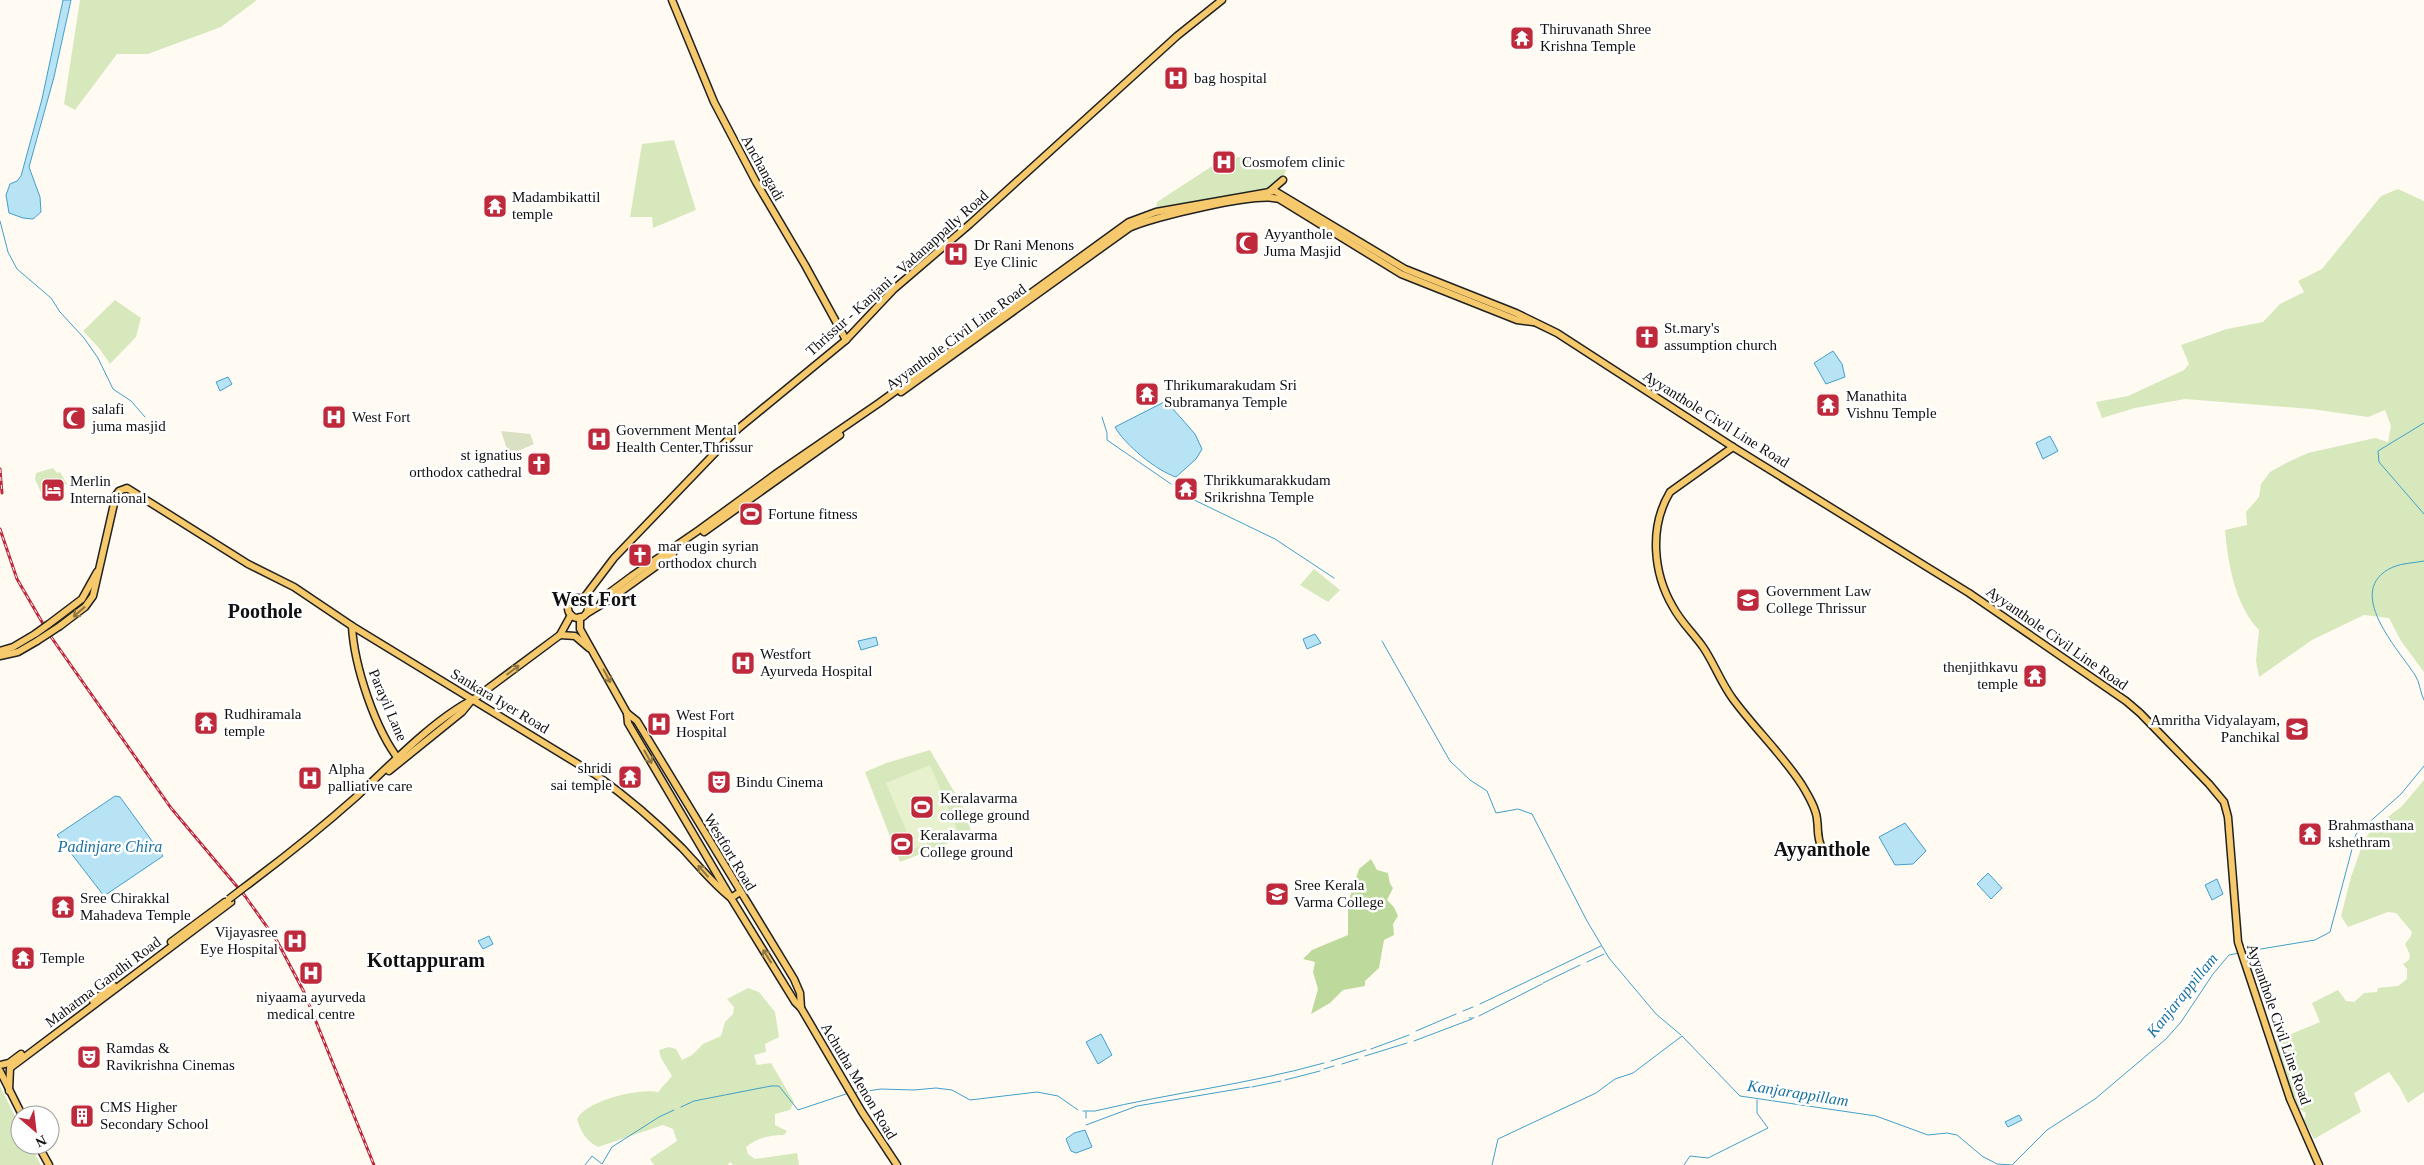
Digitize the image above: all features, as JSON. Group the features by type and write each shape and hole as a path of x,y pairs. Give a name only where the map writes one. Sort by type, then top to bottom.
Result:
{"main road":[{"name":"Anchangadi","path":"672,0 714,102 756,182 846,340"},
{"name":"Thrissur - Kanjani - Vadanappally Road","path":"583,599 614,558 734,434 770,400 846,340 894,288 970,224 1177,36 1222,0"},
{"path":"1269,194 1283,180"},
{"name":"Ayyanthole Civil Line Road","path":"583,616 601,603 605,596 632,576 777,473 964,345 1129,222 1279,192 1314,217 1405,269 1516,313 1557,332 1734,447 1969,593 2140,713 2224,802 2228,816 2238,942 2244,966 2290,1099 2319,1165"},
{"path":"1734,447 1670,492 1664,501 1656,536 1660,579 1674,608 1704,649 1728,692 1746,716 1776,749 1802,785 1816,816 1816,835 1822,849"},
{"name":"Sankara Iyer Road","path":"102,559 116,495 122,489 132,490 176,520 248,564 294,588 352,626 596,775 632,802 682,848 716,887 730,898 795,1002 802,1008"},
{"path":"0,656 18,652 36,638 49,624 82,599 91,585 102,559"},
{"path":"0,651 36,638 60,626 85,607 93,596 102,559"},
{"path":"583,599 588,607 583,616 571,615 568,609 571,600 583,599"},
{"path":"230,900 327,827 460,706 474,699 560,635 571,615"},
{"name":"Westfort Road","path":"583,616 580,629 627,713 628,724 730,898"},
{"name":"Parayil Lane","path":"352,626 356,656 366,691 399,760"},
{"name":"Westfort Road","path":"560,635 575,636 594,653"},
{"name":"Westfort Road","path":"627,713 637,720 754,916 794,979 800,994 802,1008"},
{"path":"730,898 740,892"},
{"name":"Mahatma Gandhi Road","path":"0,1065 9,1063 230,900"},
{"name":"Mahatma Gandhi Road","path":"9,1091 10,1068 230,900"},
{"path":"744,922 754,916"},
{"name":"Achutha Menon Road","path":"802,1008 862,1112 898,1165"},
{"path":"0,1071 17,1105"}],"green space":[{"path":"80,0 257,0 221,27 148,54 117,54 75,110 64,104"},
{"path":"674,140 696,210 653,228 652,217 630,217 642,144"},
{"path":"1226,157 1266,159 1281,163 1287,167 1283,179 1269,190 1156,212 1157,202"},
{"path":"2398,189 2424,201 2424,672 2401,641 2389,618 2364,615 2312,640 2259,677 2256,661 2259,630 2244,609 2238,596 2228,556 2225,530 2247,525 2246,512 2259,497 2261,484 2270,472 2288,462 2308,453 2375,438 2388,442 2391,426 2385,410 2368,417 2311,409 2185,399 2135,408 2102,418 2096,402 2128,396 2184,370 2189,364 2181,345 2227,329 2263,322 2280,304 2304,292 2298,281 2322,269 2381,196"},
{"path":"115,300 141,318 136,337 110,364 99,348 83,331"},
{"path":"501,431 530,434 534,444 509,455"},
{"path":"53,468 57,473 60,472 67,484 43,497 35,479 36,473"},
{"path":"1314,569 1340,590 1328,602 1300,585"},
{"path":"930,750 963,807 972,834 900,862 865,772 886,763"},
{"name":"Keralavarma college ground","path":"930,765 958,831 914,849 886,783"},
{"path":"2424,780 2424,1092 2408,1103 2389,1072 2354,1093 2361,1112 2314,1139 2304,1120 2306,1113 2298,1108 2275,1041 2320,1022 2312,1003 2338,990 2346,1001 2354,1002 2364,993 2377,992 2378,988 2398,986 2407,979 2407,969 2403,964 2409,960 2410,955 2405,944 2412,932 2396,913 2388,912 2348,927 2341,916 2351,877 2363,843 2371,830 2402,806"},
{"name":"Keralavarma College ground","path":"904,832 913,852 899,857 891,837"},
{"path":"1371,859 1377,870 1388,873 1390,884 1393,888 1387,900 1394,907 1398,916 1393,924 1394,935 1384,940 1379,968 1365,981 1365,986 1343,990 1330,1003 1311,1014 1318,989 1313,972 1315,962 1303,959 1312,950 1348,935 1348,903 1359,869"},
{"path":"748,988 759,992 775,1012 779,1037 765,1044 766,1052 754,1055 757,1065 771,1063 794,1102 790,1110 775,1114 775,1125 787,1131 784,1135 769,1136 755,1141 746,1147 748,1154 755,1159 797,1153 799,1165 733,1165 730,1162 728,1165 654,1165 650,1159 677,1141 673,1129 663,1125 598,1147 587,1139 577,1119 583,1112 591,1106 614,1097 639,1092 658,1092 672,1076 661,1058 659,1050 669,1047 676,1049 682,1060 692,1055 703,1044 721,1036 725,1022 733,1014 734,1007 727,999"},
{"path":"0,1086 10,1106 10,1155 36,1155 41,1165 0,1165"}],"water":[{"path":"63,0 71,0 54,77 29,167 40,197 41,212 33,219 23,218 9,213 6,195 10,184 17,181 21,176 42,99"},
{"path":"1833,351 1842,364 1845,377 1826,384 1814,363"},
{"path":"228,377 232,384 220,391 216,382"},
{"path":"1166,401 1195,434 1202,449 1196,459 1176,477 1168,474 1142,456 1126,442 1115,427"},
{"path":"2050,436 2058,451 2043,459 2036,443"},
{"path":"1315,634 1321,643 1307,649 1303,639"},
{"path":"876,637 878,645 861,650 858,641"},
{"name":"Padinjare Chira","path":"115,796 120,797 163,856 104,896 57,835"},
{"path":"1905,823 1926,851 1913,864 1895,865 1879,837"},
{"path":"1988,873 2002,888 1991,899 1977,884"},
{"path":"2217,879 2223,894 2212,900 2205,885"},
{"path":"489,936 493,944 483,949 478,941"},
{"path":"1101,1034 1112,1055 1098,1064 1086,1042"},
{"path":"2019,1115 2022,1120 2008,1127 2005,1122"},
{"path":"1085,1130 1092,1147 1076,1153 1071,1151 1066,1139 1074,1133"}],"waterway":[{"path":"0,221 8,252 17,269 51,298 60,312 84,338 98,358 113,389 131,401 145,417"},
{"path":"1102,417 1107,440 1171,484"},
{"name":"Kanjarappillam","path":"2424,423 2378,451 2379,462 2424,514"},
{"path":"1175,486 1188,497 1275,539 1334,578"},
{"name":"Kanjarappillam","path":"2424,561 2393,567 2379,577 2373,590 2373,605 2379,620 2417,678 2424,700"},
{"path":"1382,641 1450,761 1470,780 1487,791 1496,813 1518,809 1532,814 1587,921 1609,958 1656,1014 1681,1035"},
{"name":"Kanjarappillam","path":"2243,952 2315,940 2330,932 2356,834 2401,794 2424,766"},
{"path":"1480,1004 1601,946"},
{"name":"Kanjarappillam","path":"2013,1164 2047,1130 2095,1099 2166,1039 2181,1022 2213,974 2229,955 2239,953"},
{"path":"1587,962 1604,954"},
{"path":"1543,983 1580,965"},
{"path":"1479,1016 1542,984"},
{"path":"1463,1011 1473,1007"},
{"path":"1416,1031 1456,1014"},
{"path":"1469,1018 1474,1018"},
{"path":"1414,1041 1472,1019"},
{"path":"1371,1049 1409,1035"},
{"name":"Kanjarappillam","path":"1492,1165 1498,1139 1596,1093 1615,1079 1633,1073 1682,1036 1740,1096 1876,1116 1928,1135 1947,1133 1957,1135 1982,1156 1997,1164 2013,1165"},
{"path":"1365,1056 1407,1043"},
{"path":"1331,1061 1366,1050"},
{"path":"1342,1064 1358,1059"},
{"path":"1083,1111 1095,1111 1239,1083 1324,1063"},
{"path":"1324,1069 1334,1066"},
{"path":"1285,1080 1320,1071"},
{"path":"1252,1087 1281,1081"},
{"path":"681,1107 694,1101 771,1086 779,1086 798,1110 849,1093"},
{"path":"1086,1125 1137,1106 1250,1087"},
{"path":"853,1093 881,1089 914,1090 936,1088 952,1090 970,1100 1037,1092 1058,1096 1078,1110"},
{"path":"1684,1165 1690,1156 1708,1158 1768,1128 1757,1113 1757,1100"},
{"path":"585,1165 592,1156 602,1164 612,1147 659,1117 674,1110"},
{"path":"1086,1112 1086,1118"}],"railway":[{"path":"0,469 2,493"},
{"path":"0,529 17,579 49,634 171,808 245,896 277,941 304,992 374,1165"}],"place":[{"name":"Thiruvanath Shree Krishna Temple","path":"1522,38"},
{"name":"bag hospital","path":"1176,78"},
{"name":"Cosmofem clinic","path":"1224,162"},
{"name":"Madambikattil temple","path":"495,206"},
{"name":"Ayyanthole Juma Masjid","path":"1247,243"},
{"name":"Dr Rani Menons Eye Clinic","path":"956,254"},
{"name":"St.mary's assumption church","path":"1647,337"},
{"name":"Thrikumarakudam Sri Subramanya Temple","path":"1147,394"},
{"name":"Manathita Vishnu Temple","path":"1828,405"},
{"name":"West Fort","path":"334,417"},
{"name":"salafi juma masjid","path":"74,418"},
{"name":"Government Mental Health Center,Thrissur","path":"599,439"},
{"name":"st ignatius orthodox cathedral","path":"539,464"},
{"name":"Thrikkumarakkudam Srikrishna Temple","path":"1186,489"},
{"name":"Merlin International","path":"53,490"},
{"name":"Fortune fitness","path":"751,514"},
{"name":"mar eugin syrian orthodox church","path":"640,555"},
{"name":"Government Law College Thrissur","path":"1748,600"},
{"name":"Westfort Ayurveda Hospital","path":"743,663"},
{"name":"thenjithkavu temple","path":"2035,676"},
{"name":"Rudhiramala temple","path":"206,723"},
{"name":"West Fort Hospital","path":"659,724"},
{"name":"Amritha Vidyalayam, Panchikal","path":"2297,729"},
{"name":"shridi sai temple","path":"630,777"},
{"name":"Alpha palliative care","path":"310,778"},
{"name":"Bindu Cinema","path":"719,782"},
{"name":"Keralavarma college ground","path":"922,807"},
{"name":"Brahmasthana kshethram","path":"2310,834"},
{"name":"Keralavarma College ground","path":"902,844"},
{"name":"Sree Kerala Varma College","path":"1277,894"},
{"name":"Sree Chirakkal Mahadeva Temple","path":"63,907"},
{"name":"Vijayasree Eye Hospital","path":"295,941"},
{"name":"Temple","path":"23,958"},
{"name":"niyaama ayurveda medical centre","path":"311,973"},
{"name":"Ramdas & Ravikrishna Cinemas","path":"89,1057"},
{"name":"CMS Higher Secondary School","path":"82,1116"}],"district":[{"name":"West Fort","path":"594,599"},
{"name":"Poothole","path":"265,611"},
{"name":"Ayyanthole","path":"1822,849"},
{"name":"Kottappuram","path":"426,960"}]}
